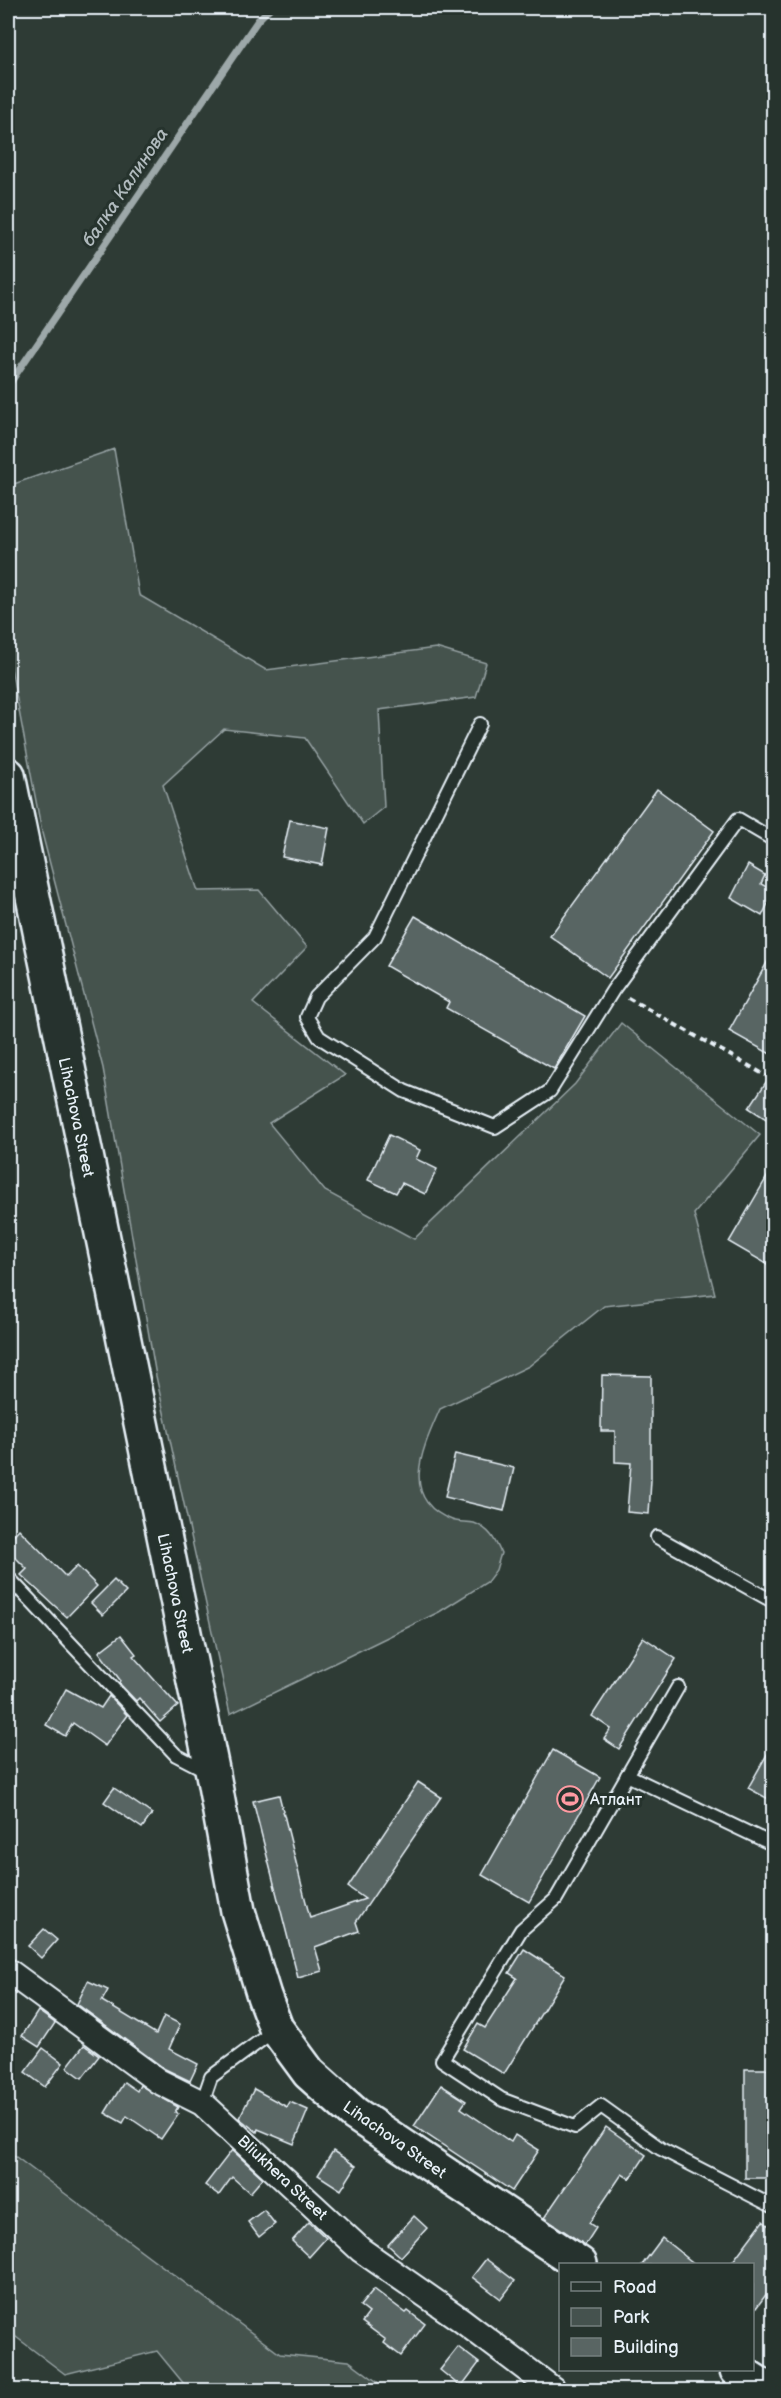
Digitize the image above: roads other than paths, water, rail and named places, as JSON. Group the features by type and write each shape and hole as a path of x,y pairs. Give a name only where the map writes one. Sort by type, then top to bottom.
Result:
{"street":[{"name":"Lihachova Street","path":"8,775 213,1774 238,1911 276,2028 309,2073 355,2115 577,2263"},
{"name":"Bliukhera Street","path":"8,1971 158,2081 202,2103 303,2193 361,2250 460,2319 554,2391"},
{"path":"739,2371 769,2391"}],"lane":[{"path":"480,724 375,937 316,997 307,1017 319,1037 404,1090 495,1127 550,1091 613,990 738,819 774,840"},
{"path":"657,1537 774,1602"},
{"path":"10,1586 176,1755 213,1774"},
{"path":"678,1687 556,1899 521,1930 442,2060 501,2099 575,2127 601,2106 662,2148 774,2207"},
{"path":"627,1775 774,1845"},
{"path":"202,2103 210,2077 276,2028"}],"waterway":[{"name":"балка Калинова","path":"8,386 258,20 270,8"}],"place":[{"name":"Атлант","path":"570,1799"}]}
